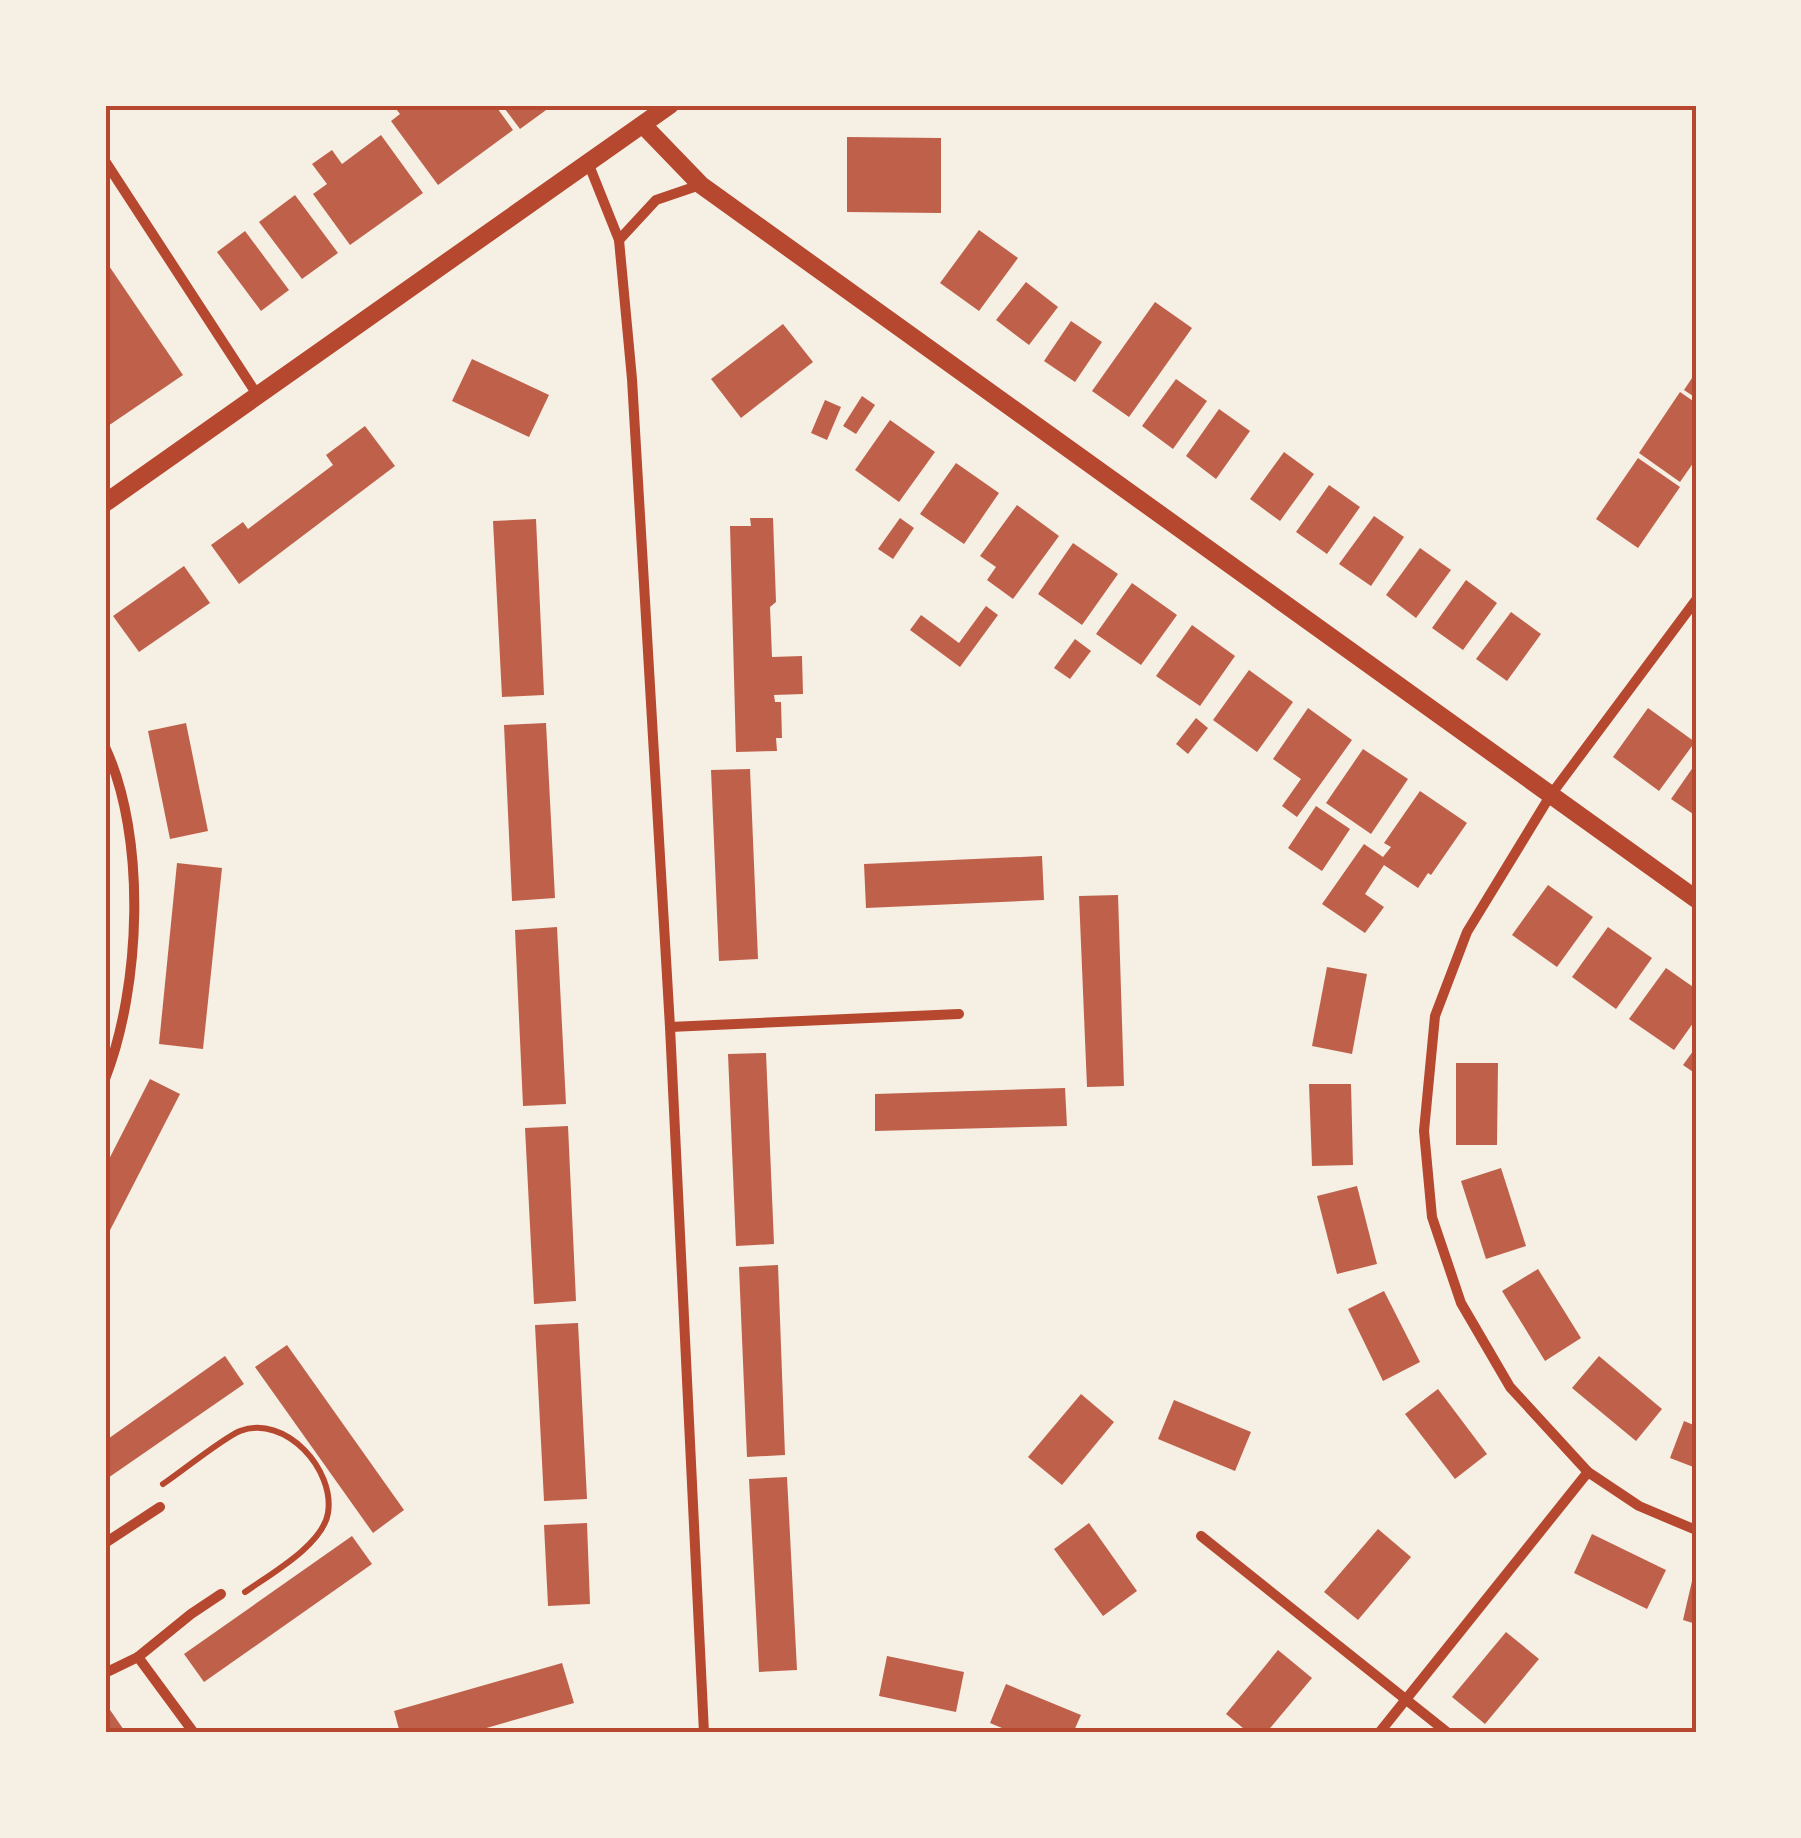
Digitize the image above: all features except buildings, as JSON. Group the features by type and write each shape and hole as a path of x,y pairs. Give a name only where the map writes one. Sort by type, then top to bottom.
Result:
{"street":[{"path":"105,503 670,105"},
{"path":"643,125 701,184 1696,900"},
{"path":"105,161 258,396"},
{"path":"589,165 619,240 632,379 670,1027 704,1733"},
{"path":"619,240 656,200 701,184"},
{"path":"1696,600 1550,796 1467,932 1436,1016 1424,1130 1432,1218 1461,1303 1510,1388 1588,1472 1639,1506 1696,1530"},
{"path":"105,747 129,834 135,904 126,999 105,1079"},
{"path":"670,1027 959,1014"},
{"path":"1379,1733 1588,1472"},
{"path":"105,1543 160,1508"},
{"path":"1200,1536 1448,1733"},
{"path":"105,1673 138,1657 221,1594"},
{"path":"138,1657 194,1733"}],"path":[{"path":"160,1508 157,1488 241,1431 272,1430 304,1446 322,1478 328,1514 314,1542 232,1602 221,1594"}]}
